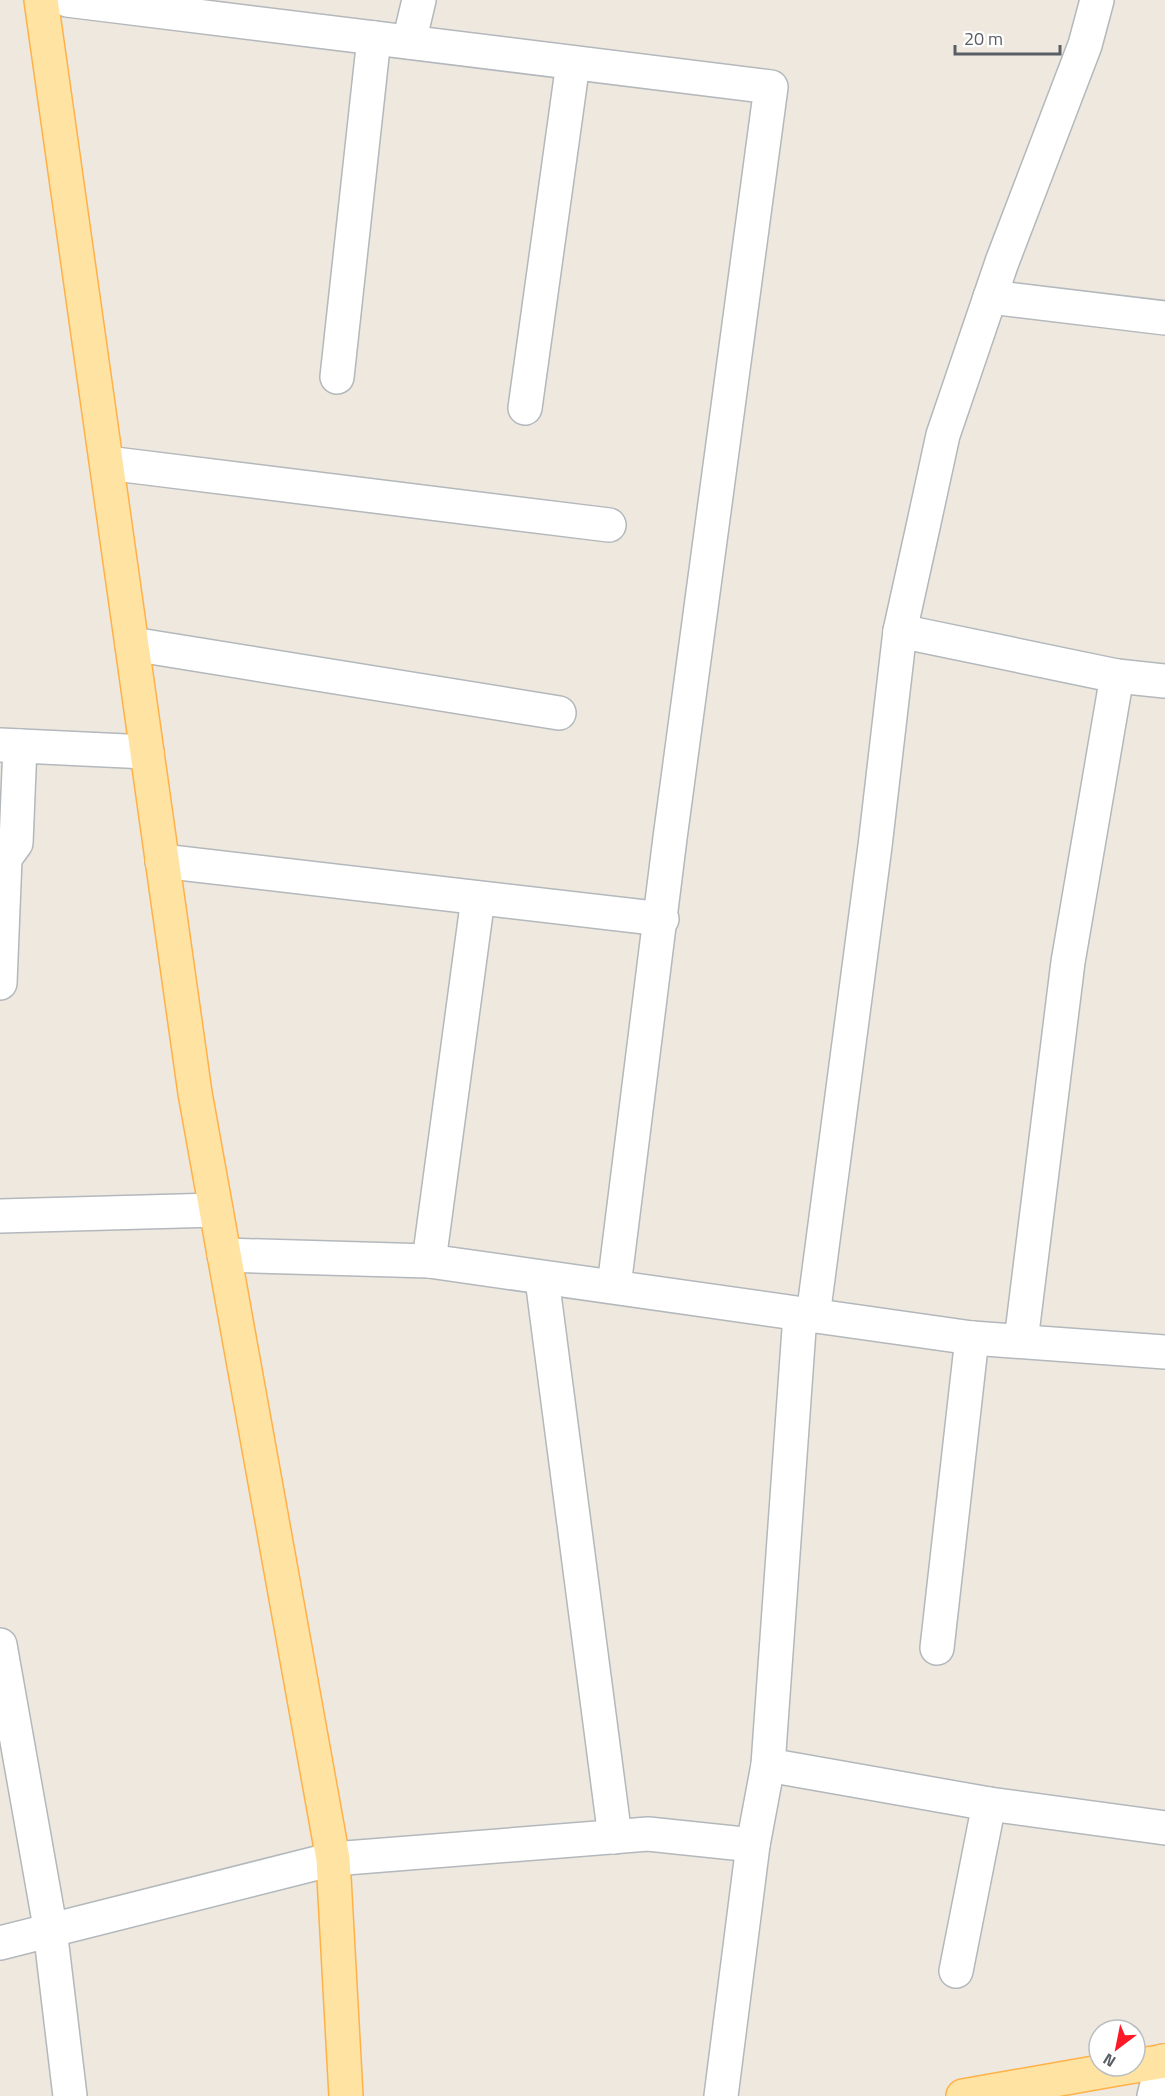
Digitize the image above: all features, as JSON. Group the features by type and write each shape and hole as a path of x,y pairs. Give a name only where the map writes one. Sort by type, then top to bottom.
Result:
{"main road":[{"path":"41,0 195,1093 333,1860 346,2096"},
{"path":"963,2096 1149,2063"}],"street":[{"path":"67,0 771,87 614,1286"},
{"path":"409,42 419,0"},
{"path":"721,2096 753,1845 768,1765 806,1316 874,857 900,631 943,435 990,297 1085,45 1097,0"},
{"path":"337,377 374,38"},
{"path":"525,408 573,63"},
{"path":"990,297 1165,318"},
{"path":"107,463 609,525"},
{"path":"900,631 1117,676 1165,681"},
{"path":"132,644 559,713"},
{"path":"1021,1341 1068,962 1117,676"},
{"path":"0,983 3,860 16,843 10,745 147,752"},
{"path":"162,861 662,919"},
{"path":"429,1260 478,898"},
{"path":"0,1216 216,1210"},
{"path":"224,1255 429,1260 542,1279 614,1286 806,1316 972,1338 1165,1352"},
{"path":"542,1279 615,1837"},
{"path":"937,1648 972,1338"},
{"path":"0,1645 50,1931 70,2096"},
{"path":"768,1765 989,1804 1165,1828"},
{"path":"956,1971 989,1804"},
{"path":"0,1943 333,1860 648,1834 753,1845"},
{"path":"1149,2063 1154,2096"}]}
